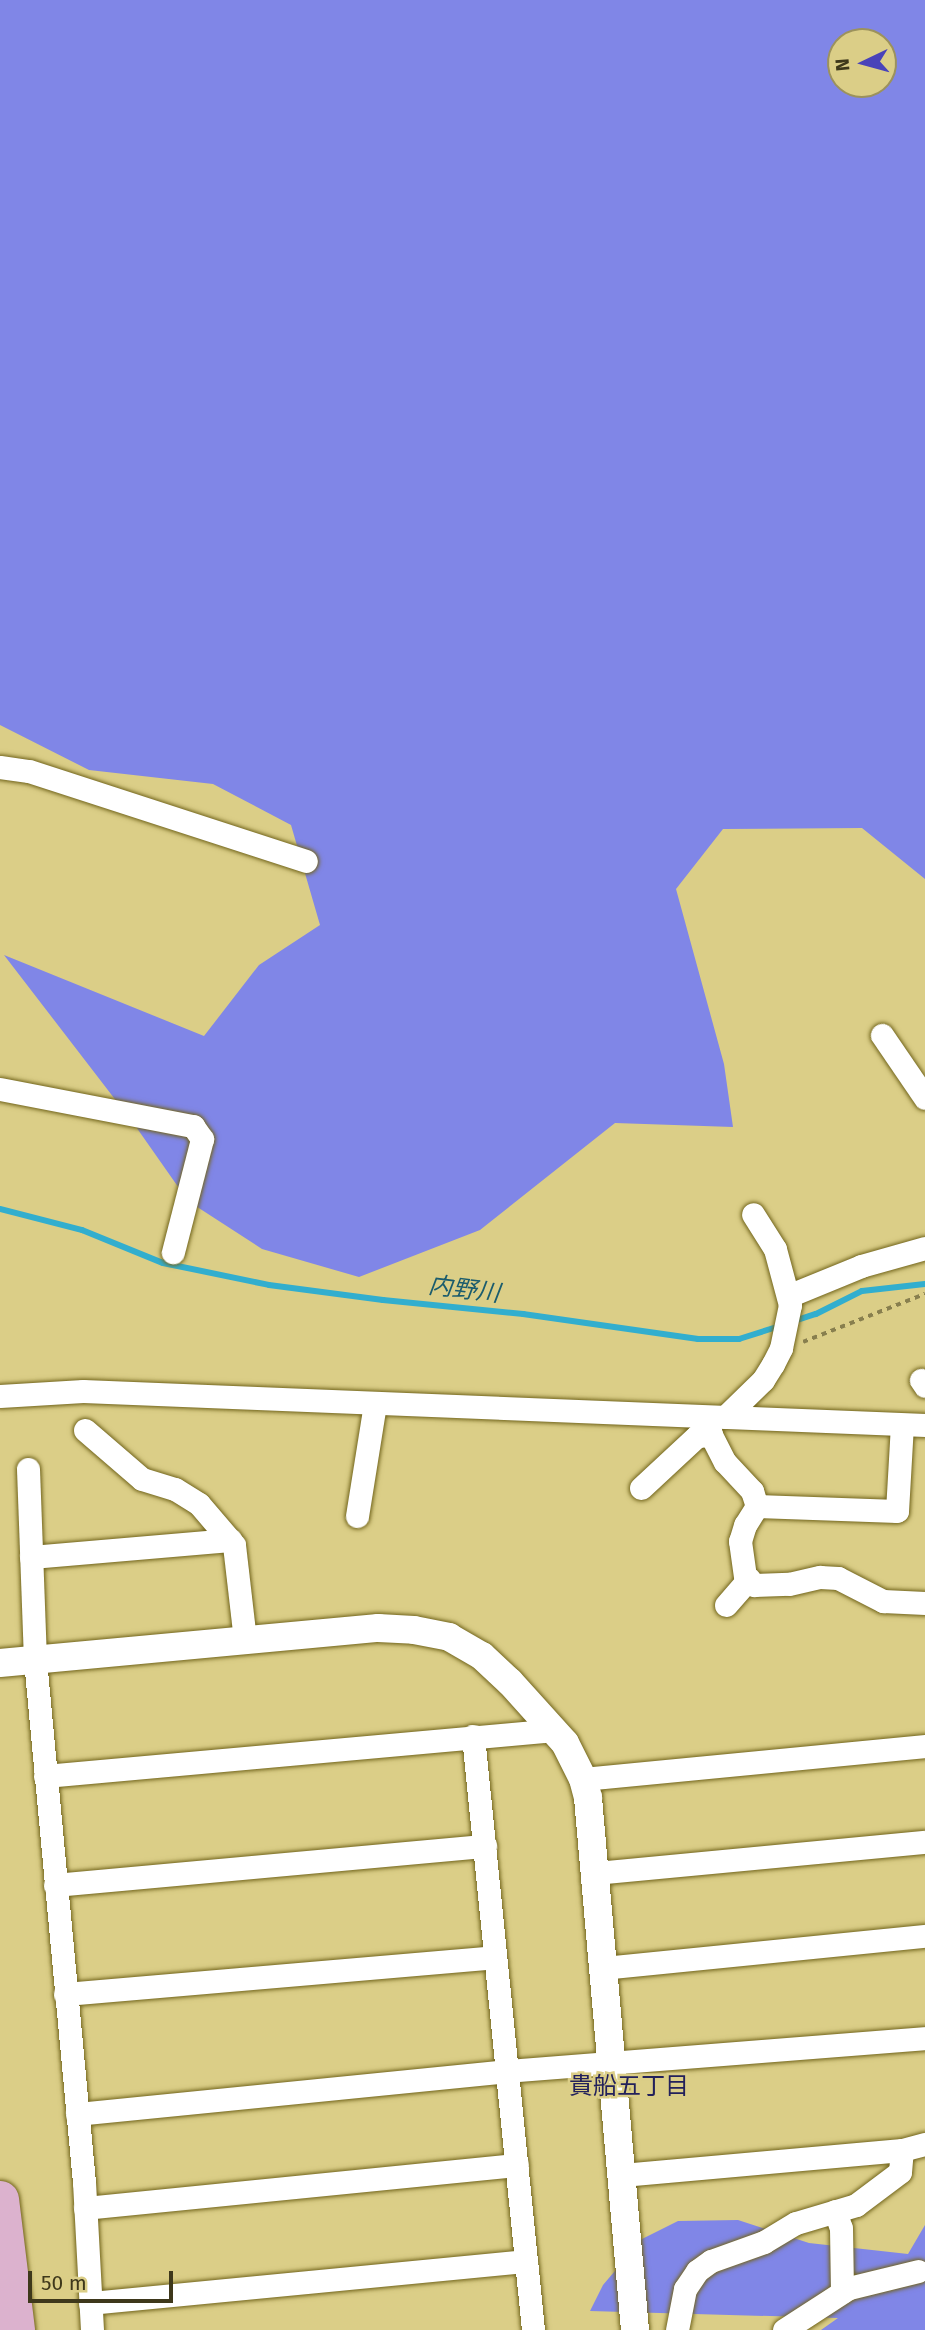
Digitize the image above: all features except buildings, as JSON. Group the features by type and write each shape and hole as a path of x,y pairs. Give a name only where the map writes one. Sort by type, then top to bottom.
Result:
{"main road":[{"path":"0,2199 16,2330"}],"street":[{"path":"0,767 29,771 306,861"},
{"path":"883,1035 925,1098"},
{"path":"0,1089 193,1126 202,1139 173,1252"},
{"path":"641,1488 763,1380 779,1350 789,1300 775,1249 753,1214"},
{"path":"789,1300 861,1266 925,1248"},
{"path":"0,1396 83,1391 375,1403 714,1423 925,1425"},
{"path":"357,1517 375,1403"},
{"path":"714,1423 724,1462 752,1491 757,1506"},
{"path":"757,1506 897,1511 902,1424"},
{"path":"85,1430 142,1479 176,1489 200,1504 234,1545 245,1640"},
{"path":"28,1469 35,1660 85,2208 92,2330"},
{"path":"757,1506 745,1525 740,1541 745,1576 754,1585 765,1586 820,1577 838,1578 883,1601 925,1603"},
{"path":"31,1557 230,1540"},
{"path":"726,1605 749,1580"},
{"path":"0,1663 379,1628 414,1630 449,1637 482,1656 555,1730 583,1779 588,1798 635,2330"},
{"path":"45,1776 473,1735 555,1730"},
{"path":"473,1735 533,2330"},
{"path":"583,1779 925,1746"},
{"path":"595,1873 925,1842"},
{"path":"55,1885 485,1846"},
{"path":"603,1968 925,1936"},
{"path":"65,1994 494,1957"},
{"path":"77,2114 507,2071 925,2038"},
{"path":"622,2175 902,2150 925,2144"},
{"path":"677,2330 685,2290 696,2271 711,2261 764,2242 796,2224 856,2205 900,2172 902,2150"},
{"path":"85,2208 517,2165"},
{"path":"835,2211 841,2228 842,2292"},
{"path":"90,2302 526,2262"},
{"path":"784,2330 842,2292 918,2271"}],"path":[{"path":"779,1350 925,1294"}],"shaded area":[{"path":"0,0 925,0 925,879 862,828 723,829 676,889 724,1064 733,1127 615,1123 480,1230 359,1277 262,1249 188,1201 134,1124 4,955 204,1036 259,965 320,925 291,825 213,784 89,770 0,725"},
{"path":"738,2220 809,2243 908,2254 925,2225 925,2330 821,2330 838,2318 590,2311 603,2285 642,2239 678,2221"}],"waterway":[{"name":"内野川","path":"0,1209 82,1230 163,1263 269,1285 523,1314 698,1339 739,1339 780,1326"},
{"name":"内野川","path":"791,1322 816,1314 862,1291 925,1284"}],"district":[{"name":"貴船五丁目","path":"629,2087"}]}
